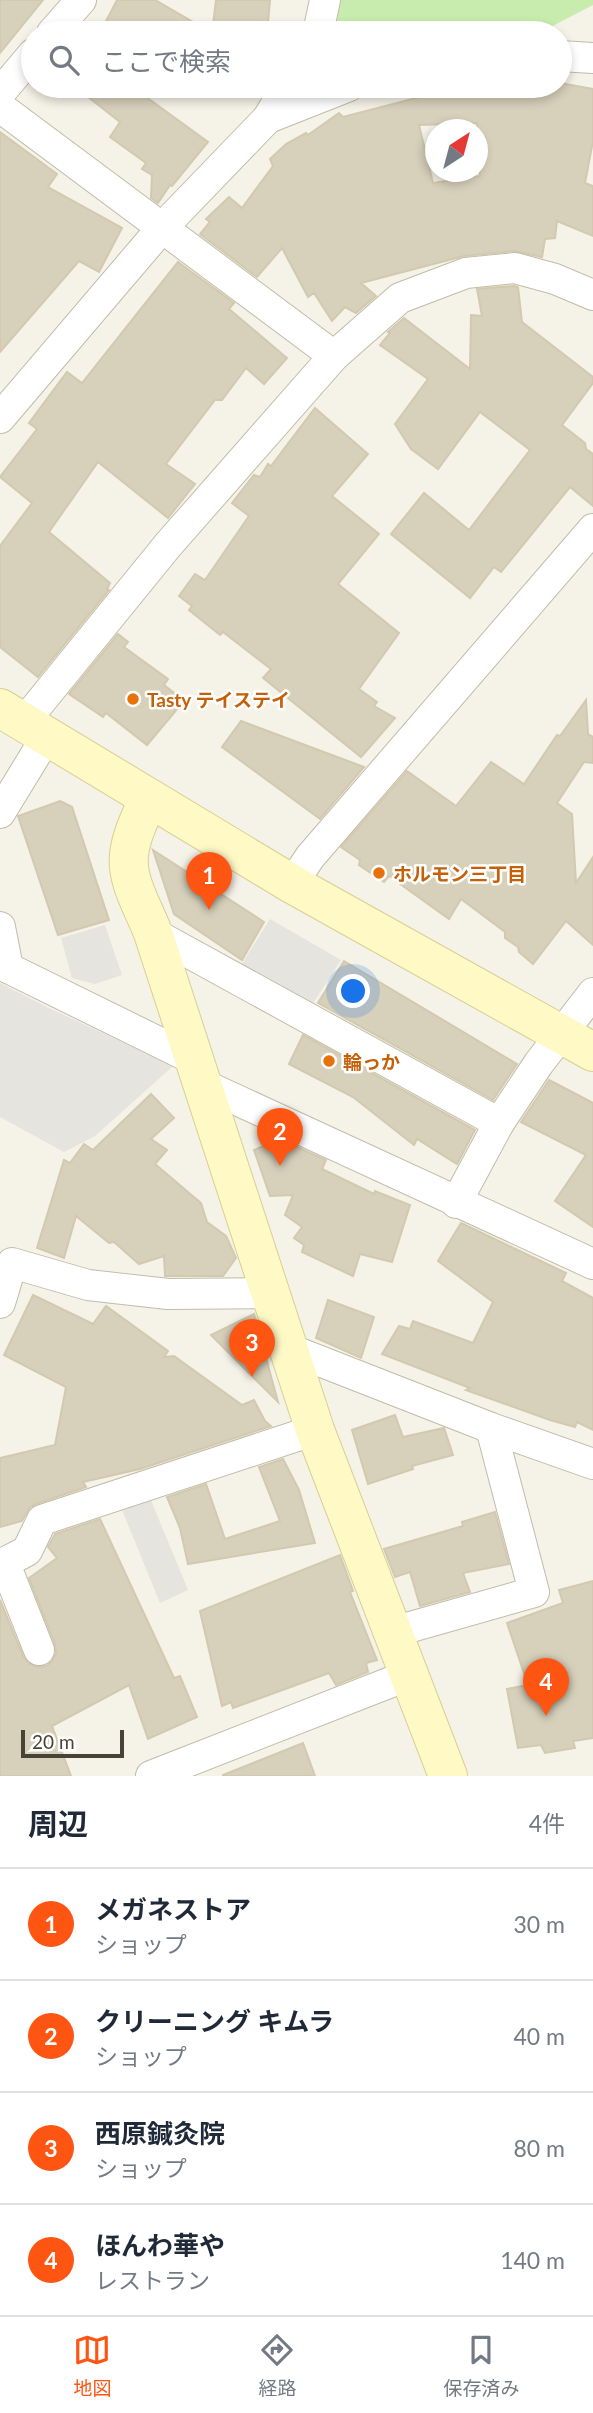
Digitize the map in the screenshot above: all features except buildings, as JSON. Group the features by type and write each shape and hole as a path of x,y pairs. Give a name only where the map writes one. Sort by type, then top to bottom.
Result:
{"street":[{"path":"63,21 81,0"},
{"path":"320,21 325,0"},
{"path":"572,57 593,58"},
{"path":"0,93 21,68"},
{"path":"0,418 162,229 268,118 280,98"},
{"path":"268,118 319,98"},
{"path":"0,107 334,356"},
{"path":"0,813 24,722 168,545 334,356 400,298 466,273 515,268 555,279 593,295"},
{"path":"292,884 310,857 593,529"},
{"path":"24,722 292,884 577,1043"},
{"path":"149,798 134,831 128,856 130,877 153,933 315,1430 448,1776"},
{"path":"0,927 4,966 199,1072 456,1203 593,1264"},
{"path":"153,933 499,1122"},
{"path":"456,1203 499,1122 577,1043 593,993"},
{"path":"0,1303 12,1263 88,1285 169,1294 271,1293"},
{"path":"289,1349 491,1429 593,1464"},
{"path":"393,1632 534,1592 491,1429"},
{"path":"39,1650 3,1565 27,1552 42,1520 315,1430"},
{"path":"151,1776 409,1675"}],"green space":[{"path":"341,0 593,0 593,5 562,21 337,21"}],"shaded area":[{"path":"270,919 341,960 312,1005 241,965"},
{"path":"105,925 122,975 95,984 72,978 61,938"},
{"path":"0,983 173,1066 95,1136 64,1152 0,1117"},
{"path":"148,1493 188,1590 160,1603 120,1505"}],"place":[{"name":"Tasty テイステイ","path":"133,699"},
{"name":"ホルモン三丁目","path":"379,873"},
{"name":"メガネストア","path":"209,910"},
{"name":"輪っか","path":"329,1061"},
{"name":"クリーニング キムラ","path":"280,1166"},
{"name":"西原鍼灸院","path":"252,1377"},
{"name":"ほんわ華や","path":"546,1716"}]}
